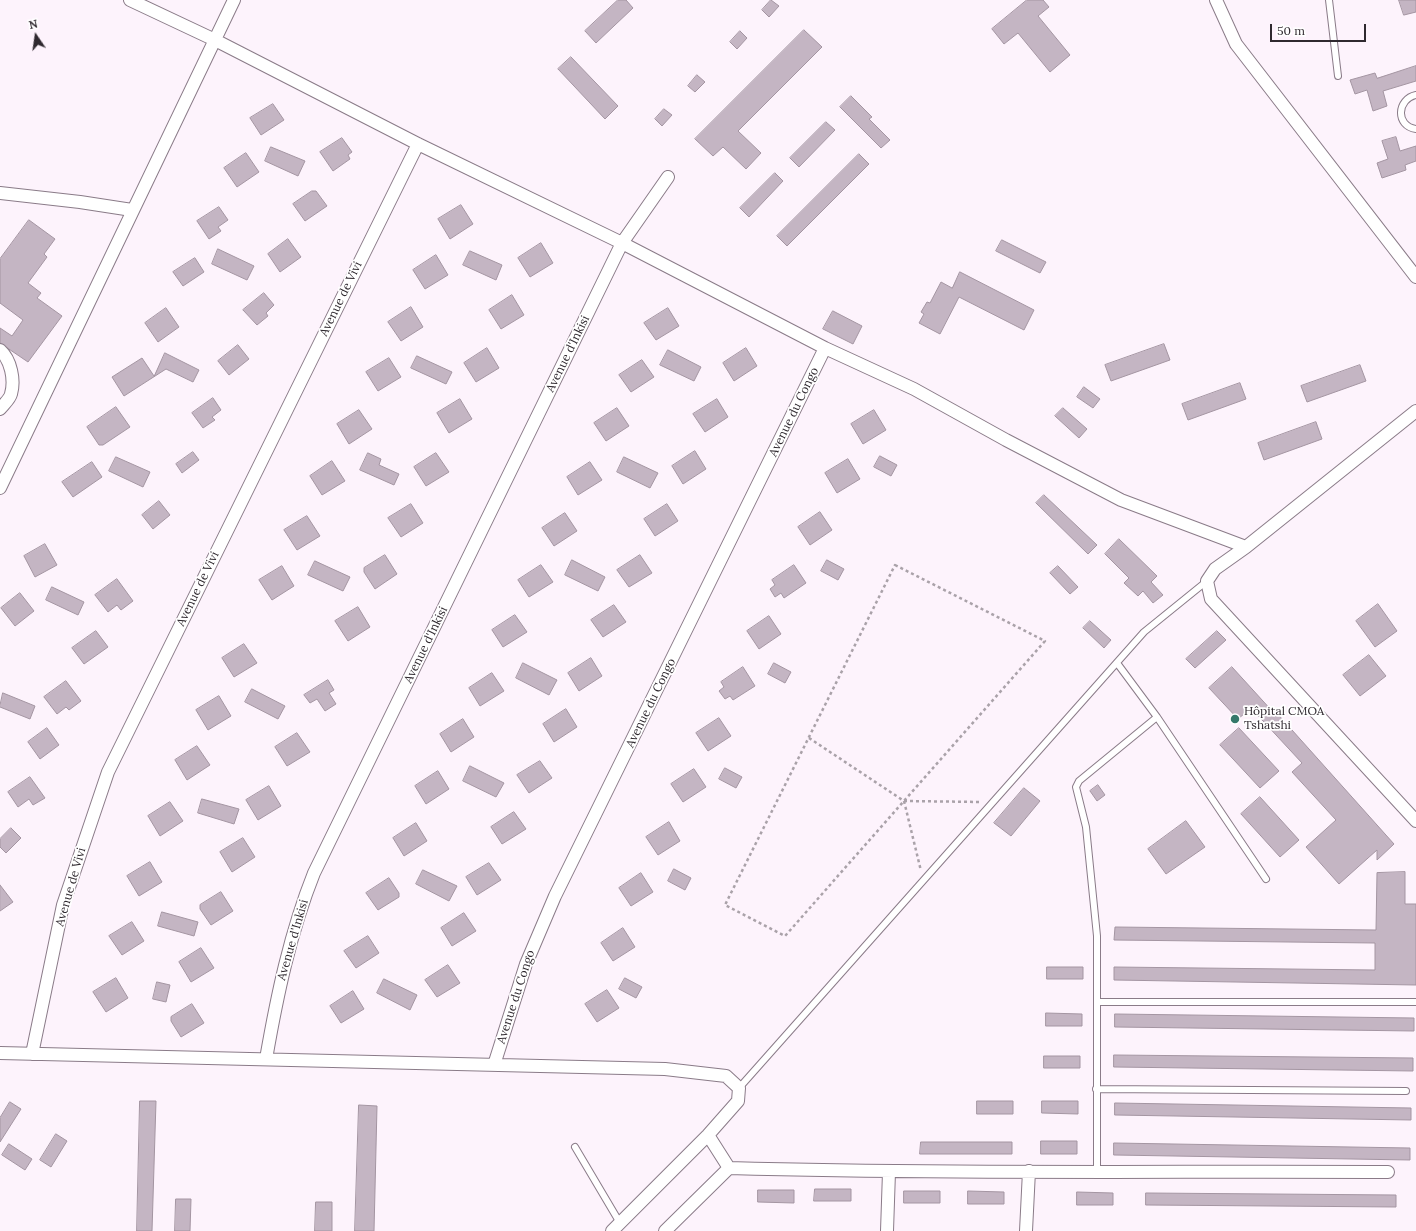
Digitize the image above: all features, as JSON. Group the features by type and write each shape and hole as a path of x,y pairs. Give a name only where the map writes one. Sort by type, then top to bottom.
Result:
{"street":[{"path":"130,0 215,40 418,144 622,243 825,348 914,389 1006,440 1121,500 1246,547"},
{"path":"0,488 234,0"},
{"path":"1216,0 1236,44 1416,277"},
{"name":"Avenue de Vivi","path":"32,1054 64,905 108,772 418,144"},
{"name":"Avenue d'Inkisi","path":"266,1059 275,1004 299,913 314,873 622,243 668,177"},
{"path":"0,193 80,202 132,210"},
{"name":"Avenue du Congo","path":"494,1065 524,970 555,896 825,348"},
{"path":"0,350 4,354 13,376 11,395 0,409"},
{"path":"1416,411 1246,547 1215,569 1207,581 1211,599 1416,821"},
{"path":"0,1053 665,1070 726,1076 739,1088 738,1101 708,1135 616,1227"},
{"path":"708,1135 729,1168"},
{"path":"665,1231 729,1168 889,1172 1388,1172"},
{"path":"1026,1231 1029,1171"},
{"path":"887,1231 889,1172"}],"lane":[{"path":"1329,0 1338,76"},
{"path":"1416,95 1405,100 1400,111 1403,122 1407,126 1416,129"},
{"path":"739,1088 994,803 1144,632 1207,581"},
{"path":"1117,663 1157,717 1266,879"},
{"path":"1097,1171 1096,1089 1098,936 1088,850 1082,810 1076,787 1079,782 1157,717"},
{"path":"1098,1002 1415,1002"},
{"path":"1096,1089 1406,1091"},
{"path":"575,1147 616,1227"}],"path":[{"path":"895,565 1045,641 785,936 725,905 809,738 895,565"},
{"path":"809,738 904,801 994,803"},
{"path":"904,801 923,881"}],"building":[{"path":"618,0 626,0 633,8 596,43 585,31"},
{"path":"771,0 779,6 769,17 762,10"},
{"path":"1027,0 1043,0 1049,7 1038,16 1070,55 1050,72 1018,33 1004,44 992,29"},
{"path":"1399,0 1416,0 1416,12 1404,15"},
{"path":"804,30 822,47 738,131 761,153 746,169 723,147 713,156 695,139"},
{"path":"740,31 747,38 737,49 730,42"},
{"path":"571,57 618,106 605,119 558,69"},
{"path":"1416,66 1416,81 1383,91 1387,106 1373,111 1367,90 1355,94 1350,80 1375,73 1377,78"},
{"path":"697,75 705,82 695,92 688,86"},
{"path":"851,96 872,117 869,119 890,140 881,148 840,107"},
{"path":"273,104 284,120 261,135 250,118"},
{"path":"664,109 672,115 662,126 655,119"},
{"path":"826,122 835,130 799,167 790,158"},
{"path":"1396,137 1400,151 1416,146 1416,161 1405,165 1406,170 1382,178 1377,163 1388,159 1382,141"},
{"path":"342,138 352,152 348,155 350,159 333,171 320,152"},
{"path":"271,147 305,161 298,176 265,161"},
{"path":"246,153 259,172 237,187 224,168"},
{"path":"859,154 869,164 787,246 777,236"},
{"path":"775,173 783,181 749,217 740,208"},
{"path":"312,191 316,191 327,206 305,221 293,204"},
{"path":"461,205 473,224 450,239 438,219"},
{"path":"219,207 228,220 218,227 221,231 209,239 197,221"},
{"path":"29,220 55,239 44,254 47,257 28,283 41,293 37,298 62,316 28,362 0,343 0,328 12,336 23,320 0,303 0,259"},
{"path":"288,239 301,257 280,272 268,254"},
{"path":"1002,240 1046,262 1040,273 996,251"},
{"path":"541,243 553,263 530,277 518,258"},
{"path":"218,249 254,266 247,280 212,264"},
{"path":"470,251 502,265 496,280 463,265"},
{"path":"436,255 448,275 425,289 413,270"},
{"path":"195,258 204,272 183,286 173,272"},
{"path":"960,272 1034,310 1024,330 959,297 940,334 919,323 924,314 921,312 927,302 930,303 941,282 952,288"},
{"path":"264,293 274,305 266,313 268,316 257,325 243,310"},
{"path":"512,295 524,315 501,329 489,310"},
{"path":"411,307 423,327 401,341 388,322"},
{"path":"166,308 179,327 158,342 145,323"},
{"path":"668,308 679,326 656,340 644,323"},
{"path":"833,311 862,326 853,344 823,329"},
{"path":"1164,344 1170,360 1111,381 1105,365"},
{"path":"238,345 249,359 229,375 218,361"},
{"path":"487,348 499,368 476,382 464,363"},
{"path":"746,348 757,366 734,381 723,363"},
{"path":"668,350 701,367 694,381 660,365"},
{"path":"165,353 199,370 193,382 166,369 124,396 112,377 142,358 154,376"},
{"path":"417,356 452,372 446,384 411,368"},
{"path":"389,358 401,377 378,391 366,372"},
{"path":"642,360 654,377 631,392 619,375"},
{"path":"1360,365 1366,381 1307,402 1301,386"},
{"path":"1240,383 1246,399 1188,420 1182,404"},
{"path":"1084,387 1100,399 1093,408 1077,397"},
{"path":"213,398 221,410 212,417 215,420 203,428 192,413"},
{"path":"460,399 472,419 449,433 437,413"},
{"path":"717,399 728,417 705,432 693,414"},
{"path":"116,407 130,427 103,445 99,445 87,427"},
{"path":"617,408 629,426 606,441 594,423"},
{"path":"1063,408 1087,429 1079,438 1055,416"},
{"path":"359,410 372,429 349,444 337,424"},
{"path":"874,410 886,430 863,444 851,424"},
{"path":"1316,422 1322,439 1264,460 1258,443"},
{"path":"695,451 706,469 683,484 672,466"},
{"path":"193,452 199,460 182,473 176,464"},
{"path":"368,453 381,459 379,465 399,474 394,485 360,470"},
{"path":"436,453 449,472 426,486 414,467"},
{"path":"880,456 897,465 891,476 874,467"},
{"path":"116,457 150,472 143,487 109,471"},
{"path":"624,457 658,473 650,488 617,472"},
{"path":"848,459 860,479 837,493 825,473"},
{"path":"332,461 345,481 322,495 310,476"},
{"path":"92,462 102,477 73,497 62,482"},
{"path":"590,462 602,480 578,495 567,477"},
{"path":"1044,495 1097,545 1088,554 1036,503"},
{"path":"159,501 170,515 153,529 142,515"},
{"path":"411,504 423,523 401,537 388,518"},
{"path":"667,504 678,521 655,536 644,519"},
{"path":"820,512 832,530 810,545 798,527"},
{"path":"565,513 577,531 554,546 542,528"},
{"path":"307,516 320,536 297,550 284,530"},
{"path":"1119,539 1157,576 1151,582 1163,595 1153,603 1143,591 1138,596 1124,583 1129,578 1105,554"},
{"path":"45,544 57,565 35,577 24,556"},
{"path":"385,555 397,574 375,589 364,572 364,568"},
{"path":"640,555 652,573 629,587 617,570"},
{"path":"572,560 605,577 598,591 565,575"},
{"path":"827,560 844,569 838,580 821,571"},
{"path":"315,561 350,577 343,591 308,575"},
{"path":"541,565 553,582 529,597 518,580"},
{"path":"794,565 806,583 784,598 781,593 775,597 770,589 775,585 772,580"},
{"path":"282,566 294,586 272,600 259,580"},
{"path":"1058,566 1078,587 1070,594 1050,573"},
{"path":"117,579 133,601 121,610 117,605 108,612 95,595"},
{"path":"52,587 84,602 78,615 46,600"},
{"path":"20,593 34,611 15,626 1,608"},
{"path":"1378,604 1397,631 1375,647 1356,621"},
{"path":"614,605 626,622 603,637 591,620"},
{"path":"358,607 370,627 348,641 335,621"},
{"path":"515,615 527,632 503,647 492,630"},
{"path":"769,616 781,634 759,649 747,631"},
{"path":"1090,621 1111,640 1104,648 1083,628"},
{"path":"96,631 108,647 84,664 72,648"},
{"path":"1217,631 1226,640 1195,668 1186,659"},
{"path":"244,644 257,663 234,677 222,658"},
{"path":"1369,655 1386,676 1360,696 1343,675"},
{"path":"591,658 602,676 579,691 568,673"},
{"path":"523,663 557,680 549,695 516,678"},
{"path":"774,663 791,672 785,683 768,674"},
{"path":"743,667 755,686 733,700 730,696 725,699 719,691 724,687 721,682"},
{"path":"1232,667 1273,712 1275,711 1394,844 1377,860 1377,850 1339,884 1306,847 1336,820 1292,772 1302,763 1251,708 1238,719 1209,688"},
{"path":"492,673 504,691 480,706 469,688"},
{"path":"328,680 334,690 329,693 336,704 325,711 317,699 310,703 304,695"},
{"path":"66,681 81,701 69,710 66,707 57,714 44,697"},
{"path":"252,689 285,706 278,719 245,702"},
{"path":"3,693 35,706 30,719 0,707"},
{"path":"219,696 231,716 208,730 196,710"},
{"path":"566,709 577,727 554,742 543,724"},
{"path":"719,718 731,736 708,751 696,733"},
{"path":"463,719 474,737 451,752 440,734"},
{"path":"47,728 59,745 40,759 28,742"},
{"path":"1239,728 1279,771 1260,788 1220,745"},
{"path":"297,733 310,752 287,766 275,747"},
{"path":"197,746 210,765 187,780 175,760"},
{"path":"540,761 552,778 529,793 517,775"},
{"path":"470,766 504,783 496,797 463,781"},
{"path":"725,768 742,777 736,788 719,779"},
{"path":"694,769 706,787 683,802 671,784"},
{"path":"438,771 449,789 426,804 415,786"},
{"path":"30,777 45,798 33,805 29,799 18,807 8,792"},
{"path":"1098,785 1105,795 1097,801 1090,791"},
{"path":"269,786 281,806 258,820 246,800"},
{"path":"1024,788 1040,801 1011,836 994,823"},
{"path":"1260,797 1299,840 1280,857 1241,814"},
{"path":"202,799 239,809 234,824 198,813"},
{"path":"170,802 183,821 160,836 148,816"},
{"path":"514,812 526,829 502,844 491,827"},
{"path":"1186,821 1205,847 1166,874 1148,849"},
{"path":"669,822 680,841 658,855 646,837"},
{"path":"416,823 427,841 404,856 393,838"},
{"path":"11,828 21,838 6,853 0,847 0,839"},
{"path":"243,838 255,857 232,872 220,852"},
{"path":"150,862 162,882 139,896 127,876"},
{"path":"489,863 501,880 477,895 466,877"},
{"path":"674,869 691,878 685,890 668,881"},
{"path":"423,870 457,886 449,901 416,884"},
{"path":"1405,872 1405,904 1416,904 1416,985 1114,980 1114,967 1375,970 1375,943 1114,940 1115,927 1376,930 1377,873"},
{"path":"641,873 653,892 631,906 619,888"},
{"path":"389,878 399,893 399,897 378,910 366,893"},
{"path":"0,885 13,902 0,911"},
{"path":"221,892 233,911 211,925 200,909 200,905"},
{"path":"162,912 198,922 194,936 158,926"},
{"path":"464,913 476,931 452,946 441,928"},
{"path":"132,922 144,941 122,955 109,936"},
{"path":"623,928 635,947 613,961 601,943"},
{"path":"368,936 379,953 356,968 344,951"},
{"path":"201,948 214,968 191,982 179,962"},
{"path":"448,965 460,983 437,997 425,980"},
{"path":"1047,967 1083,967 1083,979 1047,979"},
{"path":"116,978 128,998 106,1012 93,992"},
{"path":"625,978 642,987 636,998 619,989"},
{"path":"384,979 417,995 410,1010 377,993"},
{"path":"157,982 170,985 166,1002 153,999"},
{"path":"607,990 619,1008 597,1022 585,1004"},
{"path":"353,991 364,1009 341,1023 330,1006"},
{"path":"192,1004 204,1023 181,1037 171,1021 171,1017"},
{"path":"1046,1013 1082,1014 1082,1026 1046,1026"},
{"path":"1115,1014 1414,1018 1414,1031 1115,1027"},
{"path":"1114,1055 1413,1058 1413,1071 1114,1067"},
{"path":"1044,1056 1080,1056 1080,1068 1044,1068"},
{"path":"140,1101 156,1101 152,1231 137,1231"},
{"path":"977,1101 1013,1101 1013,1114 977,1114"},
{"path":"1042,1101 1078,1101 1078,1114 1042,1113"},
{"path":"10,1102 21,1109 0,1142 0,1118"},
{"path":"1115,1103 1411,1108 1411,1120 1115,1115"},
{"path":"359,1105 377,1106 374,1231 355,1231"},
{"path":"56,1134 67,1141 51,1167 40,1160"},
{"path":"1041,1141 1077,1141 1077,1154 1041,1154"},
{"path":"921,1142 1012,1142 1012,1154 920,1154"},
{"path":"1114,1143 1410,1148 1410,1160 1114,1155"},
{"path":"9,1144 32,1159 25,1170 2,1155"},
{"path":"815,1189 851,1189 851,1201 814,1201"},
{"path":"758,1190 794,1190 794,1203 758,1202"},
{"path":"904,1191 940,1191 940,1203 904,1203"},
{"path":"968,1191 1004,1192 1004,1204 968,1204"},
{"path":"1077,1192 1113,1193 1113,1205 1077,1205"},
{"path":"1146,1193 1396,1195 1396,1207 1146,1205"},
{"path":"176,1199 191,1199 190,1231 175,1231"},
{"path":"316,1202 332,1202 332,1231 315,1231"}],"place":[{"name":"Hôpital CMOA Tshatshi","path":"1235,719"}]}
